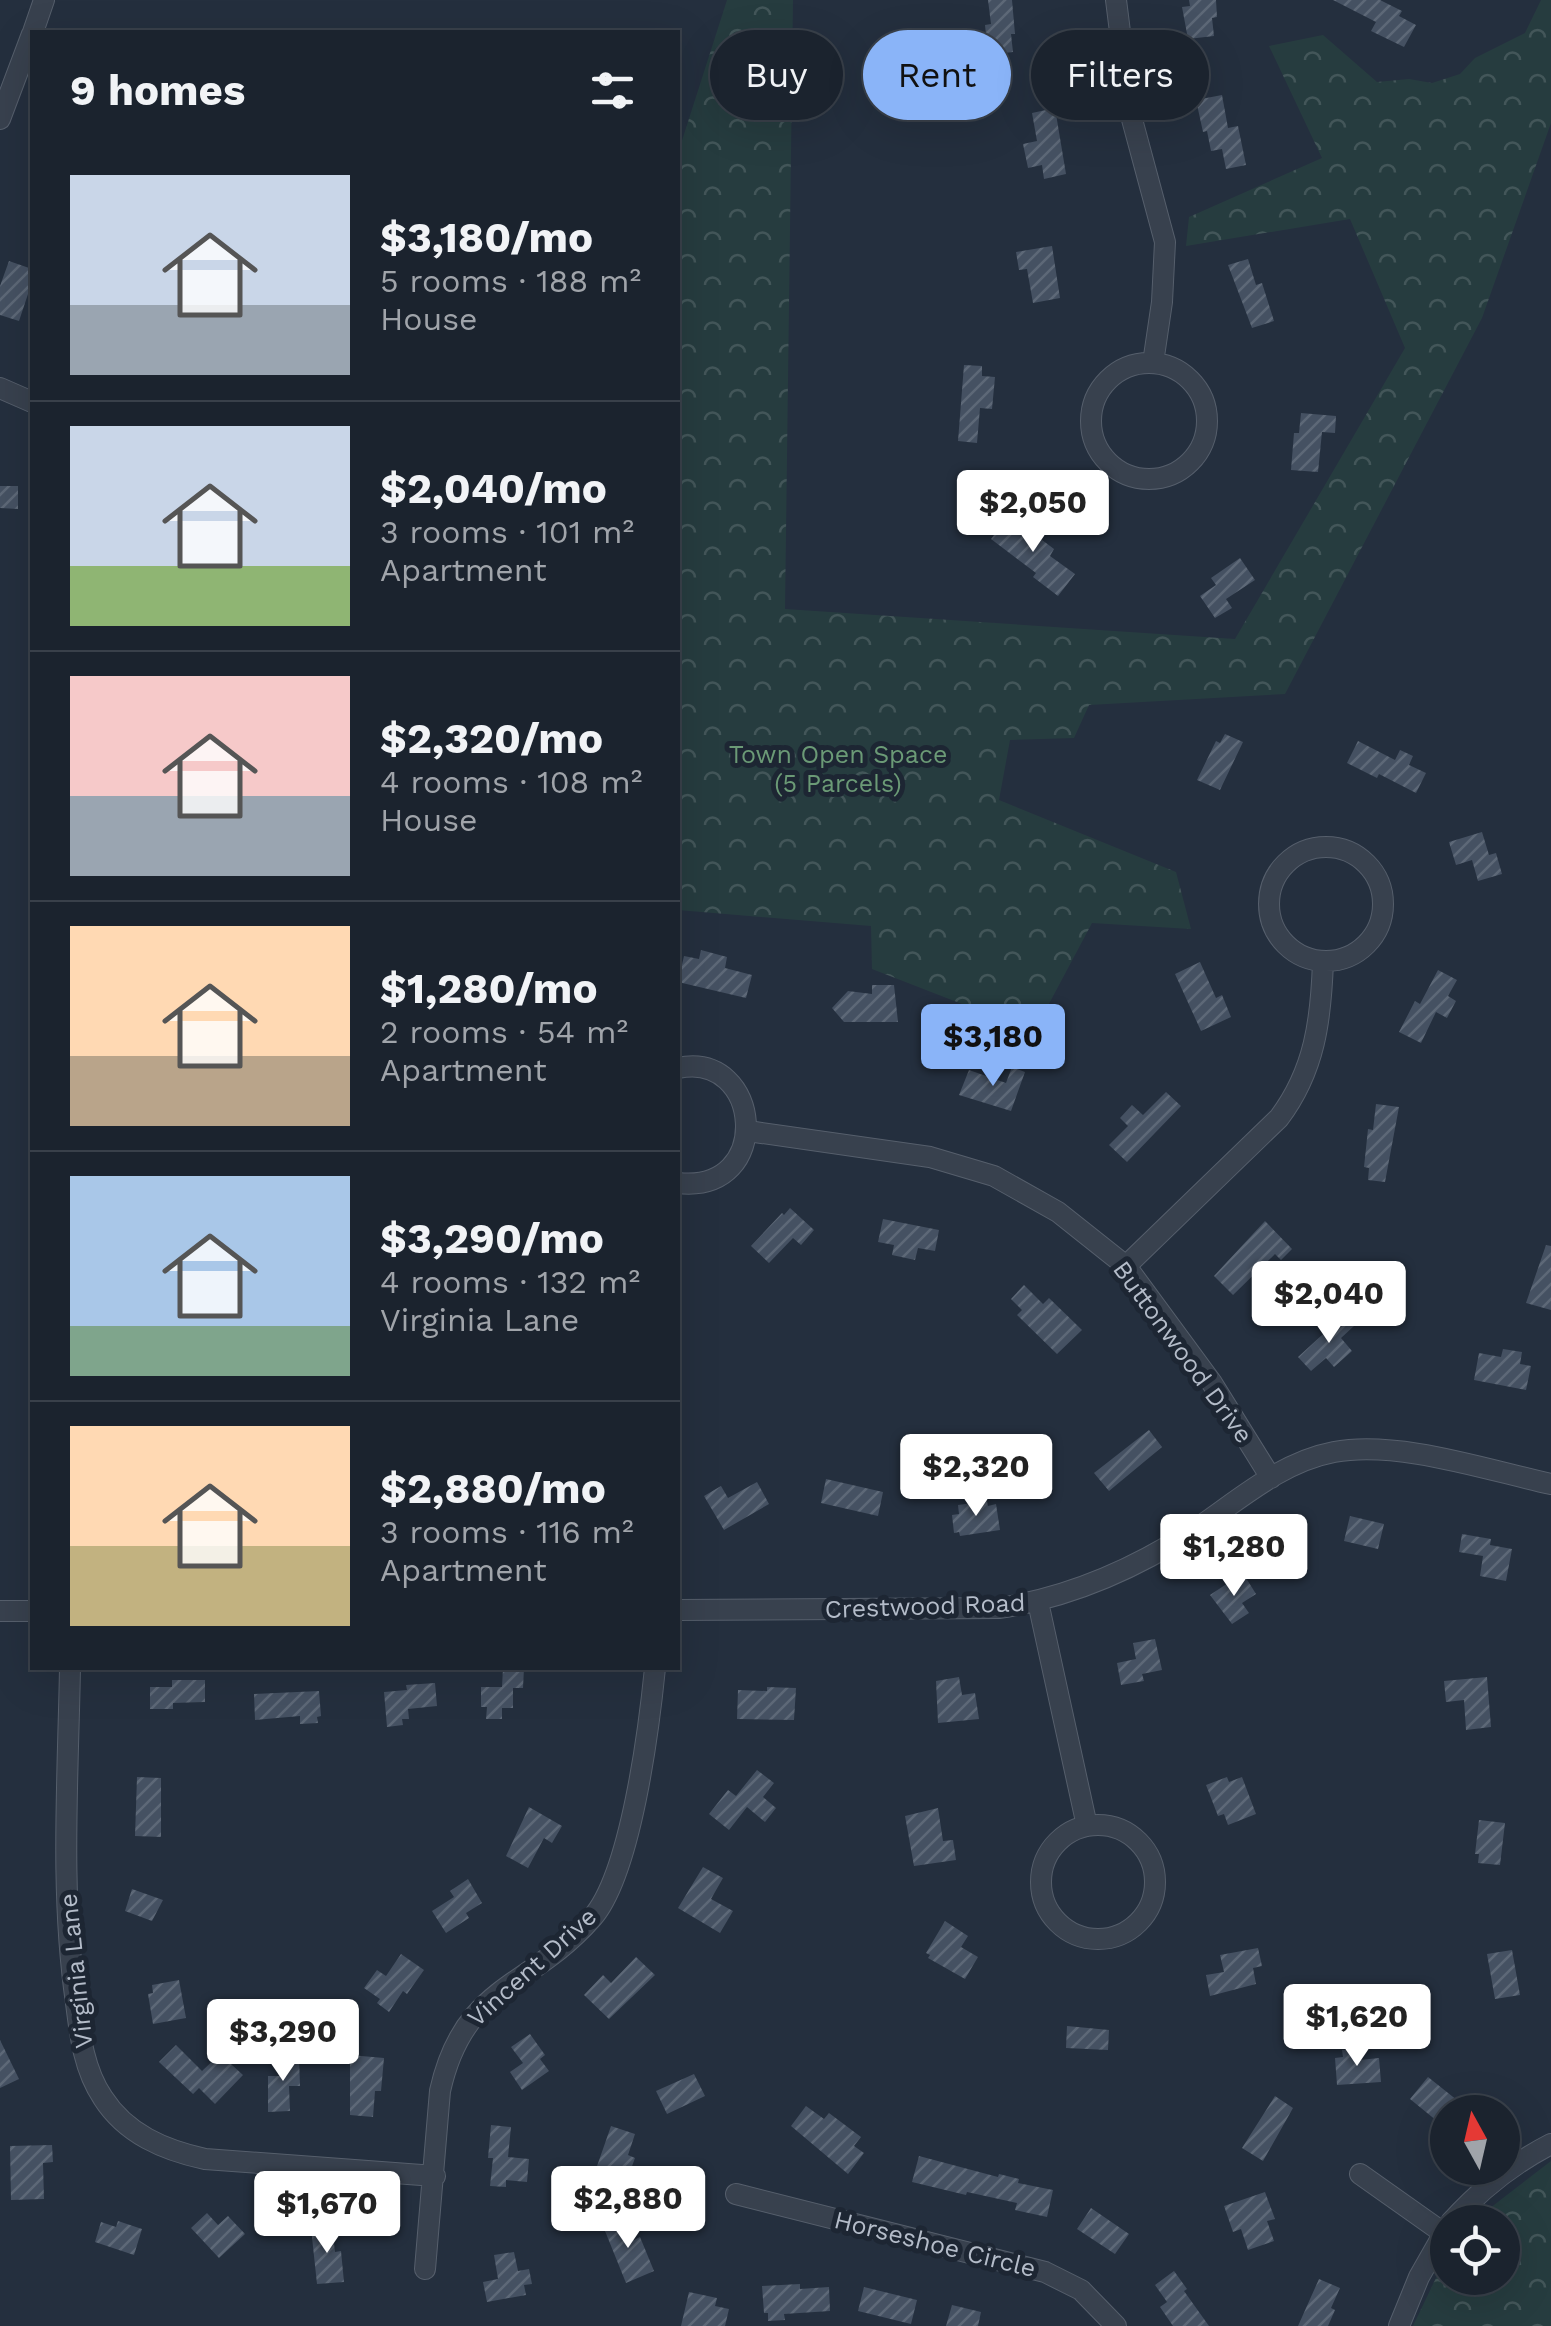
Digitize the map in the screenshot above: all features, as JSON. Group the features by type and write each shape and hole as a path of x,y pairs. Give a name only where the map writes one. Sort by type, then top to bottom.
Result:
{"street":[{"path":"34,30 44,0"},
{"path":"1116,0 1120,58 1130,112 1165,242 1153,363"},
{"path":"0,119 30,42"},
{"path":"1153,363 1187,376 1199,390 1208,424 1204,442 1181,470 1162,478 1142,479 1123,474 1107,462 1096,445 1091,426 1092,406 1101,388 1115,374 1133,365 1153,363"},
{"path":"0,388 30,401"},
{"path":"1319,847 1338,848 1356,855 1370,867 1380,884 1383,902 1381,921 1372,938 1342,960 1323,962 1304,958 1288,948 1269,916 1268,896 1285,863 1300,852 1319,847"},
{"path":"1126,1266 1279,1118 1297,1094 1314,1051 1321,1015 1323,962"},
{"path":"680,1068 705,1069 723,1078 738,1092 746,1111 748,1131 742,1151 730,1168 713,1180 693,1185 680,1183"},
{"name":"Buttonwood Drive","path":"748,1131 930,1157 994,1176 1058,1212 1126,1266 1212,1383 1271,1478"},
{"name":"Crestwood Road","path":"680,1610 1000,1608 1038,1602 1088,1587 1131,1567 1304,1461 1364,1449 1399,1451 1551,1484"},
{"path":"1038,1602 1087,1826"},
{"path":"0,1611 30,1612"},
{"name":"Virginia Lane","path":"70,1670 66,1890 71,1971 81,2045 102,2098 136,2133 205,2159 435,2176"},
{"name":"Vincent Drive","path":"425,2269 440,2091 456,2041 481,2006 592,1918 616,1874 649,1727 655,1670"},
{"path":"1106,1825 1140,1842 1155,1876 1154,1895 1147,1912 1118,1936 1099,1940 1080,1937 1064,1928 1050,1915 1042,1898 1044,1860 1069,1832 1087,1826 1106,1825"},
{"path":"1466,2205 1516,2164 1551,2144"},
{"path":"1360,2174 1430,2217"},
{"name":"Horseshoe Circle","path":"736,2194 1045,2272 1081,2290 1116,2326"},
{"path":"1400,2326 1430,2263"}],"green space":[{"name":"Town Open Space (5 Parcels)","path":"727,0 793,0 793,30 717,30"},
{"name":"Town Open Space (5 Parcels)","path":"1541,0 1551,0 1551,123 1482,318 1285,694 1089,705 1074,738 1010,740 999,800 1176,872 1191,929 1092,923 1034,1032 872,969 871,926 680,910 680,147 710,53 710,120 791,120 785,609 1235,639 1405,348 1350,219 1186,246 1189,217 1322,158 1269,46 1323,35 1377,82 1409,79 1432,83 1460,74 1475,58 1525,33"},
{"path":"1551,2161 1551,2326 1413,2326 1430,2290 1430,2295 1520,2295 1520,2205 1494,2205"}],"building":[{"path":"988,0 1012,0 1015,34 1011,30 986,30 985,25 991,24"},
{"path":"1189,0 1216,0 1214,36 1209,37 1209,30 1186,30 1182,7 1190,6"},
{"path":"1333,0 1380,0 1402,11 1399,16 1416,25 1404,47 1371,31 1376,22"},
{"path":"1222,95 1228,128 1238,126 1246,165 1226,169 1222,149 1211,151 1200,120 1209,120 1209,98"},
{"path":"1033,120 1057,120 1066,174 1044,179 1042,165 1028,168 1023,144 1037,141"},
{"path":"1052,246 1060,298 1033,303 1027,269 1019,270 1016,252"},
{"path":"1248,259 1256,285 1262,283 1274,321 1252,328 1228,265"},
{"path":"9,261 30,268 30,295 19,321 0,315 0,286"},
{"path":"964,365 982,366 982,376 995,377 992,409 980,408 977,443 958,441"},
{"path":"1301,413 1336,416 1335,433 1322,432 1318,472 1291,470 1294,433 1299,433"},
{"path":"0,486 18,486 18,509 0,508"},
{"path":"1009,515 1054,549 1050,556 1075,574 1058,596 1033,577 1036,573 991,539"},
{"path":"1240,558 1255,580 1226,599 1232,608 1215,618 1200,596 1216,585 1211,578"},
{"path":"1225,734 1243,742 1220,790 1197,780 1216,741 1220,743"},
{"path":"1358,741 1395,760 1400,750 1413,756 1409,765 1426,773 1416,793 1347,763"},
{"path":"1482,832 1489,855 1496,853 1502,874 1478,881 1472,860 1456,865 1449,842"},
{"path":"701,950 727,957 725,968 752,975 746,998 680,982 684,956 699,959"},
{"path":"1200,962 1216,998 1222,995 1231,1017 1201,1031 1175,974"},
{"path":"1438,970 1457,980 1448,996 1456,1001 1447,1018 1436,1012 1421,1043 1399,1032"},
{"path":"872,985 894,985 898,1022 844,1022 832,1008 848,991 872,994"},
{"path":"1012,1067 1025,1072 1011,1111 959,1095 969,1070 1006,1083"},
{"path":"1166,1092 1181,1106 1127,1162 1109,1145 1128,1126 1120,1118 1132,1105 1143,1115"},
{"path":"1376,1104 1399,1107 1385,1182 1368,1180 1369,1168 1364,1167 1368,1129 1373,1130"},
{"path":"790,1208 814,1230 801,1245 793,1238 769,1263 751,1246"},
{"path":"883,1219 939,1230 935,1251 918,1248 915,1260 892,1255 894,1245 878,1242"},
{"path":"1265,1221 1292,1249 1281,1260 1275,1254 1233,1295 1214,1276"},
{"path":"1546,1245 1551,1246 1551,1310 1526,1303"},
{"path":"1024,1285 1043,1304 1049,1298 1082,1330 1057,1354 1017,1315 1022,1310 1011,1299"},
{"path":"1344,1315 1354,1326 1341,1338 1352,1351 1334,1367 1326,1358 1311,1371 1298,1357"},
{"path":"1503,1349 1522,1352 1520,1364 1531,1366 1526,1390 1474,1380 1479,1353 1501,1357"},
{"path":"1149,1430 1162,1447 1109,1491 1094,1473"},
{"path":"826,1479 883,1492 878,1516 821,1503"},
{"path":"757,1482 769,1504 724,1530 704,1496 721,1486 728,1498"},
{"path":"987,1501 988,1506 996,1504 1000,1530 960,1536 959,1532 954,1533 952,1515 959,1514 958,1505"},
{"path":"1350,1516 1384,1524 1378,1549 1344,1541"},
{"path":"1462,1534 1491,1539 1490,1545 1512,1549 1506,1581 1480,1576 1483,1556 1459,1552"},
{"path":"1237,1577 1240,1582 1246,1578 1256,1594 1242,1603 1249,1613 1232,1624 1210,1595"},
{"path":"1155,1639 1162,1670 1142,1674 1144,1681 1121,1685 1117,1663 1136,1659 1133,1643"},
{"path":"503,1670 524,1670 523,1688 513,1688 513,1708 502,1708 502,1719 486,1719 487,1707 481,1707 481,1687 502,1687"},
{"path":"959,1677 962,1695 975,1693 979,1719 938,1723 936,1681"},
{"path":"1487,1677 1491,1727 1466,1730 1464,1700 1446,1702 1444,1681"},
{"path":"172,1680 205,1680 205,1702 173,1703 173,1709 150,1709 150,1687 172,1687"},
{"path":"435,1683 437,1706 408,1709 409,1719 402,1719 403,1725 387,1727 384,1692 407,1690 406,1685"},
{"path":"767,1687 796,1688 794,1720 737,1719 738,1690 767,1691"},
{"path":"319,1691 318,1723 300,1724 300,1716 255,1720 254,1694"},
{"path":"757,1770 774,1783 763,1797 776,1808 765,1822 747,1807 729,1830 709,1814 728,1790 736,1796"},
{"path":"137,1777 161,1778 161,1837 135,1836"},
{"path":"1227,1777 1229,1782 1242,1777 1256,1814 1228,1825 1224,1814 1218,1816 1206,1785"},
{"path":"529,1807 562,1826 552,1843 544,1838 528,1868 506,1856"},
{"path":"938,1808 943,1841 953,1840 956,1860 914,1866 905,1816"},
{"path":"1479,1820 1505,1823 1500,1865 1478,1863 1479,1854 1475,1854"},
{"path":"703,1867 723,1878 711,1899 733,1911 720,1933 678,1908"},
{"path":"468,1879 482,1903 466,1913 469,1918 446,1933 432,1911 454,1897 450,1891"},
{"path":"132,1889 163,1900 152,1921 125,1911"},
{"path":"945,1921 968,1936 961,1947 978,1957 965,1979 928,1958 926,1953"},
{"path":"1258,1948 1262,1966 1253,1968 1256,1984 1210,1996 1206,1975 1224,1972 1220,1955"},
{"path":"1512,1950 1520,1995 1495,1999 1487,1954"},
{"path":"401,1954 424,1970 389,2012 377,2003 380,1999 364,1988 377,1970 386,1976"},
{"path":"636,1957 655,1975 609,2019 584,1995 603,1975 611,1983"},
{"path":"179,1980 186,2018 153,2024 148,1994 153,1993 152,1985"},
{"path":"1067,2026 1109,2030 1108,2050 1066,2048"},
{"path":"530,2034 545,2055 540,2059 549,2071 522,2090 510,2072 523,2063 511,2047"},
{"path":"0,2040 19,2079 0,2088"},
{"path":"176,2045 202,2071 220,2054 243,2075 215,2104 199,2088 193,2094 159,2062"},
{"path":"1359,2049 1360,2060 1379,2058 1381,2082 1337,2085 1335,2058 1343,2057 1342,2050"},
{"path":"350,2055 384,2058 381,2091 375,2091 373,2117 350,2115"},
{"path":"299,2056 300,2086 289,2086 290,2111 268,2112 268,2076 280,2076 279,2057"},
{"path":"694,2074 705,2096 667,2114 656,2091"},
{"path":"1428,2077 1451,2095 1430,2095 1430,2115 1410,2099"},
{"path":"1275,2096 1293,2108 1263,2161 1242,2148"},
{"path":"806,2106 824,2119 829,2113 861,2137 854,2146 864,2153 848,2174 791,2126"},
{"path":"491,2125 511,2127 508,2157 529,2159 527,2182 506,2180 506,2187 490,2186"},
{"path":"611,2126 635,2134 628,2155 635,2158 627,2180 596,2169"},
{"path":"52,2145 53,2162 43,2163 44,2199 11,2200 10,2146"},
{"path":"919,2156 1053,2190 1047,2217 1015,2210 1017,2203 912,2182"},
{"path":"1265,2192 1275,2219 1267,2221 1274,2241 1248,2250 1241,2229 1233,2232 1224,2206"},
{"path":"1091,2208 1129,2234 1115,2254 1077,2229"},
{"path":"207,2213 218,2225 228,2216 245,2234 219,2258 191,2228"},
{"path":"624,2218 634,2240 640,2237 654,2271 626,2283 603,2226"},
{"path":"118,2221 142,2229 134,2255 95,2242 101,2222 116,2227"},
{"path":"332,2225 335,2252 341,2251 344,2282 317,2284 311,2228"},
{"path":"514,2252 518,2271 529,2269 532,2284 524,2285 526,2295 487,2302 483,2282 498,2279 494,2255"},
{"path":"1174,2271 1209,2326 1173,2326 1160,2307 1167,2302 1155,2285"},
{"path":"1319,2279 1340,2288 1328,2326 1298,2326"},
{"path":"800,2284 800,2289 829,2287 830,2311 784,2314 785,2320 768,2321 762,2286"},
{"path":"864,2287 917,2300 911,2324 858,2311"},
{"path":"689,2292 717,2298 715,2306 729,2309 725,2326 681,2326"},
{"path":"952,2305 981,2312 978,2326 946,2326"}]}
